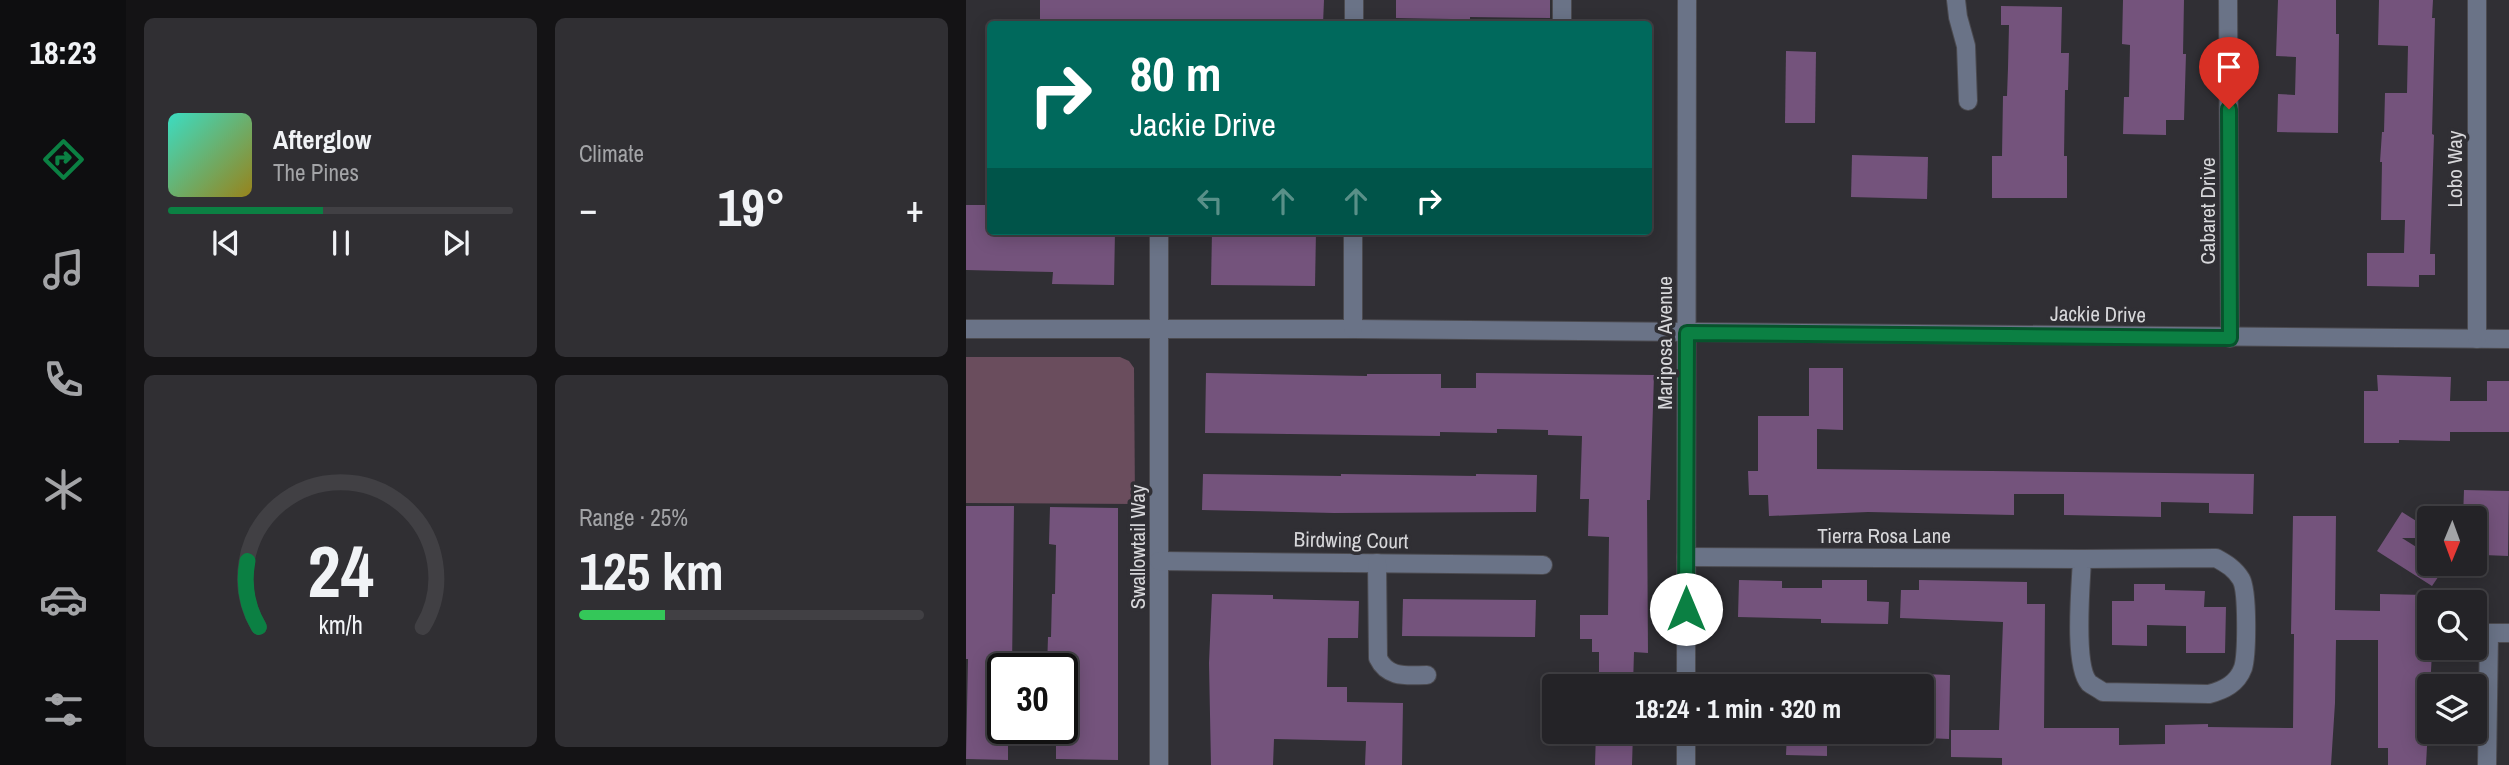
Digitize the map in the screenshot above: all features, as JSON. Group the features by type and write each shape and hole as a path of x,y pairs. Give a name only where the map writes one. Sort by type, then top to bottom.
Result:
{"street":[{"path":"1354,0 1354,21"},
{"path":"1562,0 1562,21"},
{"name":"Mariposa Avenue","path":"1686,674 1687,0"},
{"path":"1956,0 1966,46 1968,101"},
{"name":"Cabaret Drive","path":"2228,0 2230,338"},
{"name":"Lobo Way","path":"2477,0 2477,338"},
{"name":"Swallowtail Way","path":"1159,235 1159,765"},
{"path":"1353,235 1353,329"},
{"name":"Jackie Drive","path":"966,330 1353,329 2509,339"},
{"name":"Tierra Rosa Lane","path":"1686,557 2216,558 2231,566 2242,581 2246,598 2243,668 2235,681 2225,690 2209,694 2103,692 2090,683 2082,669 2080,653 2081,559"},
{"name":"Birdwing Court","path":"1160,561 1543,565"},
{"path":"1377,563 1378,658 1382,667 1397,675 1427,675"},
{"path":"2487,765 2489,634 2509,633"},
{"path":"1686,744 1686,765"}],"shaded area":[{"path":"966,357 1120,357 1129,361 1134,368 1135,504 966,503"}],"building":[{"path":"1040,0 1324,0 1323,21 1040,21"},
{"path":"1396,0 1550,0 1550,18 1470,17 1470,21 1452,21 1396,18"},
{"path":"2123,0 2184,0 2184,120 2166,120 2166,135 2123,134 2124,97 2129,97 2130,45 2122,44"},
{"path":"2278,0 2336,0 2336,34 2339,34 2338,133 2277,132 2278,94 2295,95 2296,57 2276,56"},
{"path":"2379,0 2433,0 2434,135 2430,254 2435,254 2435,275 2419,275 2419,287 2367,286 2367,253 2404,253 2405,220 2381,220 2380,162 2385,93 2407,93 2408,46 2378,45"},
{"path":"2001,6 2062,7 2061,53 2069,53 2068,90 2065,90 2064,156 2067,156 2067,198 1992,198 1992,156 2002,156 2003,96 2007,96 2009,25 2001,25"},
{"path":"1786,51 1816,52 1815,123 1785,123"},
{"path":"1852,155 1928,157 1927,199 1851,197"},
{"path":"966,205 987,205 987,235 1115,235 1114,285 1052,284 1053,272 966,270"},
{"path":"1212,235 1316,235 1315,286 1211,285"},
{"path":"1809,368 1843,368 1843,430 1817,429 1817,469 2254,474 2253,514 2209,513 2209,503 2161,502 2161,517 2064,515 2064,494 2014,494 2014,515 1868,512 1769,516 1768,495 1749,495 1748,471 1758,471 1758,416 1809,416"},
{"path":"1206,373 1367,376 1441,374 1441,388 1476,388 1476,373 1654,375 1650,500 1647,500 1648,653 1634,652 1633,674 1599,674 1599,652 1592,652 1592,639 1580,639 1580,615 1608,615 1609,537 1588,536 1589,499 1580,499 1582,436 1548,435 1548,430 1497,429 1497,433 1440,432 1440,436 1205,433"},
{"path":"2377,375 2451,377 2450,401 2487,401 2487,381 2509,381 2509,432 2450,432 2450,441 2399,440 2399,443 2364,443 2364,391 2378,391"},
{"path":"1203,474 1537,475 1536,512 1334,513 1202,510"},
{"path":"2464,490 2509,491 2508,556 2487,555 2487,506 2463,506"},
{"path":"966,506 1014,506 1012,653 987,653 987,744 1008,744 1008,760 966,759"},
{"path":"1050,507 1118,508 1118,760 1056,759 1056,744 1078,744 1078,653 1047,653 1048,637 1051,637 1052,594 1055,594 1056,545 1049,544"},
{"path":"2402,512 2417,521 2417,538 2402,538 2417,547 2417,576 2439,576 2432,586 2377,551"},
{"path":"2293,516 2336,516 2335,610 2380,611 2380,594 2417,595 2417,660 2432,660 2431,674 2417,674 2417,744 2427,744 2426,765 2388,765 2388,748 2378,748 2378,640 2336,640 2331,765 2002,765 2002,758 1951,757 1951,730 1999,730 2003,622 1900,618 1901,590 1919,590 1919,580 2027,582 2027,604 2045,604 2044,728 2119,728 2119,745 2165,744 2165,725 2293,728 2294,634 2291,634"},
{"path":"1739,580 1782,581 1782,588 1822,588 1822,580 1867,580 1867,601 1889,602 1888,624 1821,623 1821,619 1738,617"},
{"path":"2134,584 2165,584 2165,590 2205,591 2204,607 2226,607 2225,653 2186,653 2186,626 2147,625 2147,646 2112,645 2112,601 2134,601"},
{"path":"1212,594 1359,601 1358,638 1328,638 1327,687 1347,687 1347,702 1403,703 1402,765 1365,765 1366,741 1274,739 1273,765 1211,765 1209,663"},
{"path":"1403,599 1536,600 1535,637 1402,636"},
{"path":"1934,674 1950,675 1949,739 1934,738"},
{"path":"1596,744 1633,744 1632,765 1595,765"},
{"path":"1786,744 1827,744 1827,756 1786,755"}],"route":[{"path":"1686,609 1687,333 2230,338 2229,109"}]}
